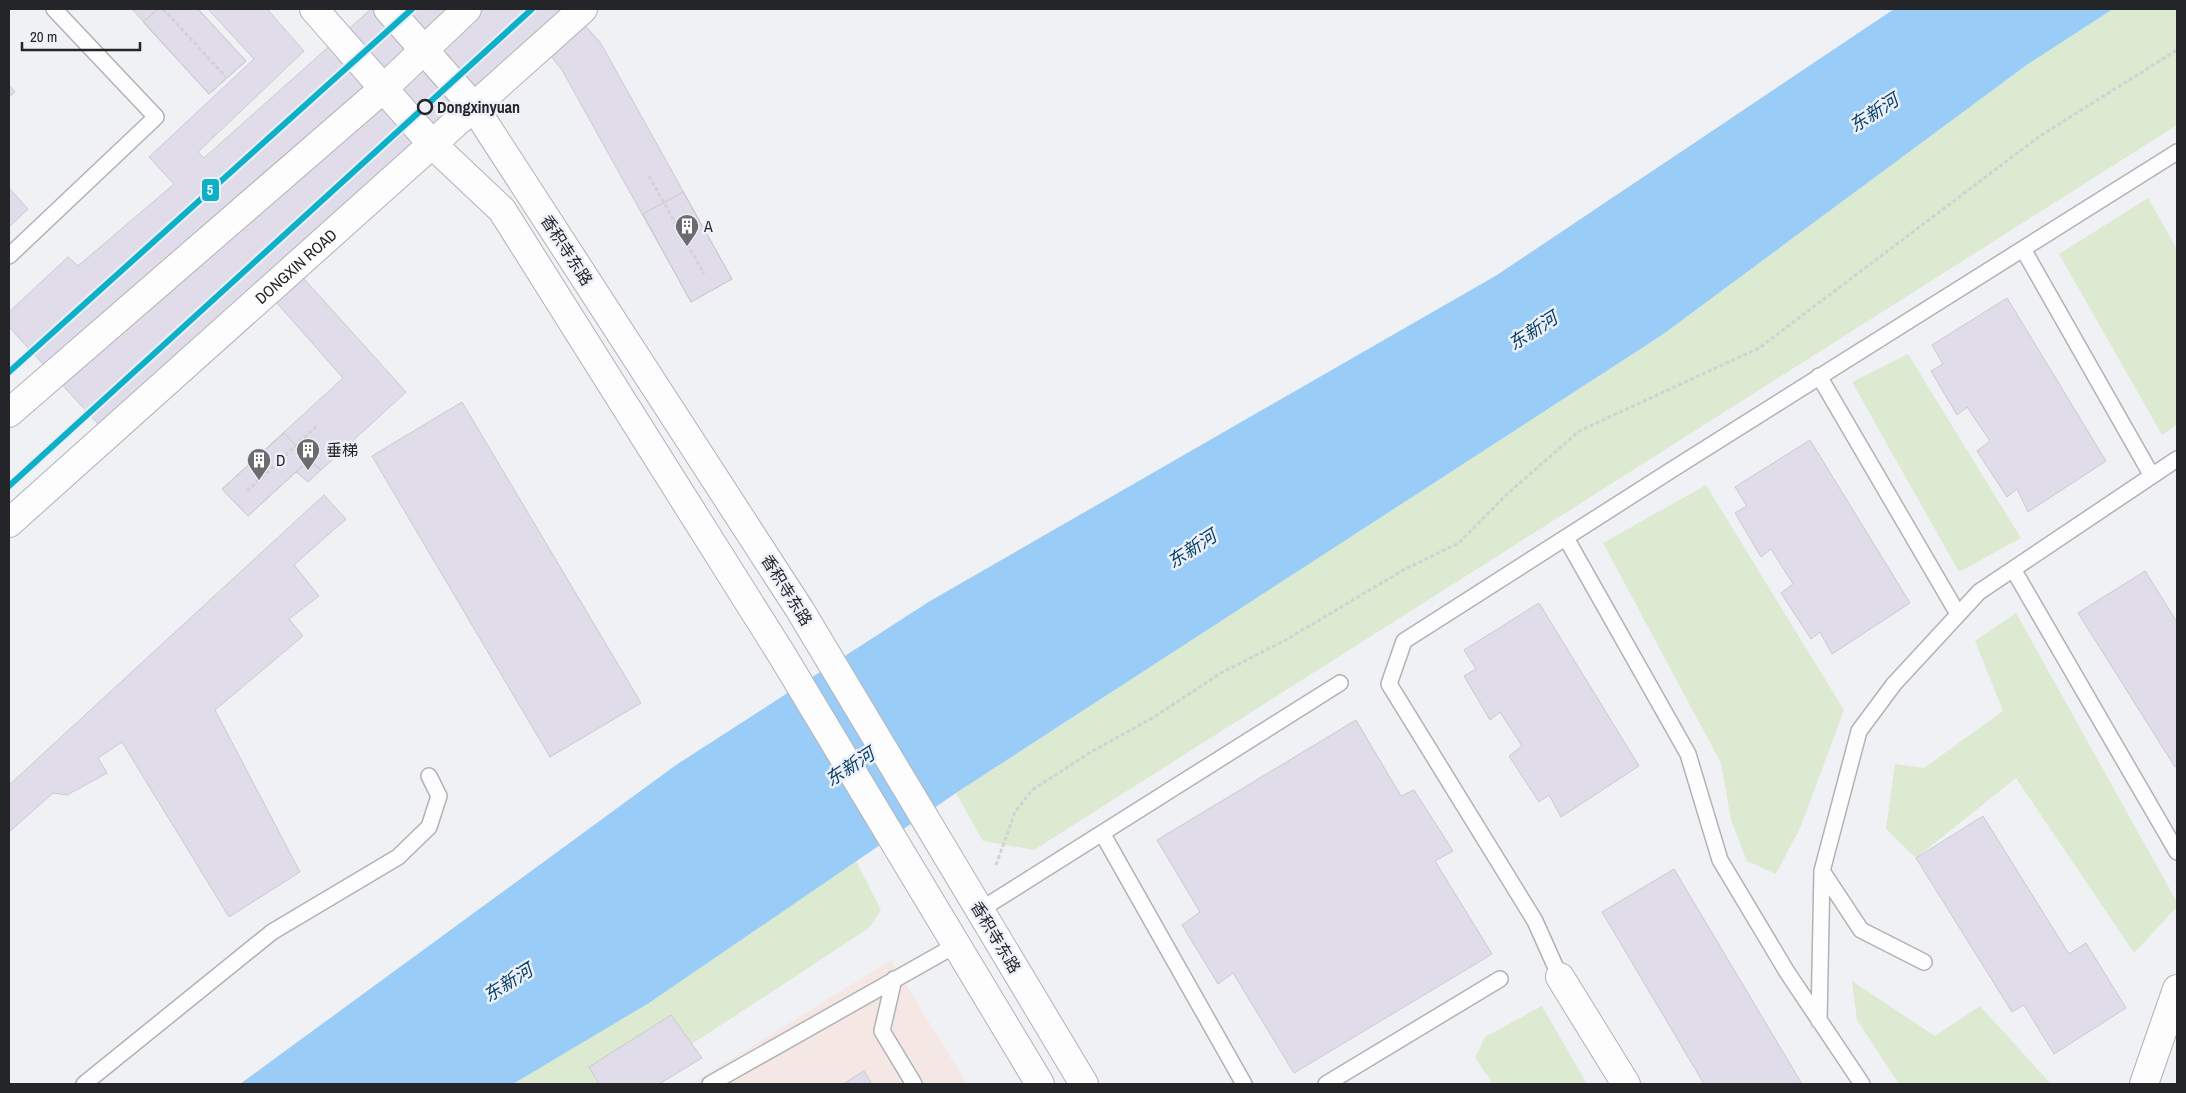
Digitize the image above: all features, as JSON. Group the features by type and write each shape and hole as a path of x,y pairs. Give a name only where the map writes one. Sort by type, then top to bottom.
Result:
{"main road":[{"name":"香积寺东路","path":"314,9 432,144 502,210 763,627 1040,1084"},
{"name":"香积寺东路","path":"388,9 474,107 800,610 1084,1084"},
{"path":"9,413 384,88 467,9"},
{"name":"DONGXIN ROAD","path":"9,523 582,9"},
{"path":"1560,977 1626,1084"},
{"path":"2144,1084 2177,989"}],"lane":[{"path":"9,256 156,117 54,9"},
{"path":"1560,977 1535,921 1389,684 1404,641 1820,376 2177,152"},
{"path":"2023,249 2152,476"},
{"path":"1820,376 1958,614"},
{"path":"1820,1021 1822,871 1860,730 1894,684 1979,592 2177,459"},
{"path":"1566,538 1688,754 1720,860 1787,972 1862,1084"},
{"path":"2013,569 2177,852"},
{"path":"980,910 1340,683"},
{"path":"84,1084 272,932 398,857 429,827 440,796 429,776"},
{"path":"1102,833 1244,1084"},
{"path":"1822,871 1861,930 1924,962"},
{"path":"710,1084 956,945"},
{"path":"1326,1084 1500,979"},
{"path":"894,980 882,1031 914,1084"}],"path":[{"path":"163,9 226,77"},
{"path":"980,910 1015,812 1032,790 1090,752 1154,717 1222,673 1284,641 1405,569 1459,543 1504,497 1579,431 1759,348 2040,136 2177,50"},
{"path":"649,176 704,274"},
{"path":"248,491 318,425"}],"shaded area":[{"path":"891,960 967,1084 691,1084"}],"green space":[{"path":"2113,9 2177,9 2177,125 1034,850 983,841 956,793 1662,335 2028,64"},
{"path":"2148,198 2177,249 2177,425 2162,435 2059,254"},
{"path":"1908,354 2021,538 1959,572 1852,382"},
{"path":"1706,485 1844,710 1801,826 1776,874 1747,861 1731,820 1721,763 1603,543"},
{"path":"2016,613 2177,902 2177,907 2134,953 2016,778 1916,858 1886,829 1895,764 1924,768 2003,711 1975,641"},
{"path":"856,861 881,910 869,928 631,1084 513,1084 649,1003"},
{"path":"1852,981 1935,1036 1980,1006 2051,1084 1899,1084 1857,1020"},
{"path":"1542,1006 1587,1084 1493,1084 1475,1058 1485,1037"}],"water":[{"name":"东新河","path":"1894,9 2113,9 2028,64 1662,335 956,793 649,1003 513,1084 240,1084 676,765 930,601 1497,275"}],"building":[{"path":"132,9 198,9 246,61 209,94"},
{"path":"158,9 198,9 246,61 209,94 143,22"},
{"name":"Dongxinyuan","path":"208,9 267,9 304,51 198,152 204,158 371,9 570,9 600,42 732,279 691,302 562,70 535,36 288,261 406,392 321,470 309,460 248,516 222,489 343,378 261,285 111,438 9,327 9,312 68,257 78,266 174,184 149,157 254,59"},
{"path":"9,85 15,92 9,97"},
{"path":"9,188 28,209 9,227"},
{"name":"A","path":"683,192 732,279 691,302 643,214"},
{"path":"2007,298 2106,461 2028,512 2017,489 2007,497 1977,451 1990,441 1967,407 1957,415 1931,371 1943,364 1932,345"},
{"path":"462,402 641,703 550,757 372,456"},
{"name":"D","path":"284,433 309,460 248,516 222,489"},
{"path":"1810,440 1910,603 1832,654 1820,632 1811,639 1781,593 1793,584 1771,549 1761,557 1735,513 1747,506 1735,487"},
{"name":"垂梯","path":"309,460 321,470 308,482 296,472"},
{"path":"324,495 346,519 294,565 319,596 289,619 303,636 215,710 300,872 229,917 122,742 98,758 107,773 67,795 53,793 9,832 9,785"},
{"path":"2145,571 2177,622 2177,766 2175,767 2078,613"},
{"path":"1539,603 1639,766 1561,817 1549,795 1539,802 1509,756 1522,746 1500,712 1490,720 1464,676 1476,669 1464,650"},
{"path":"1356,720 1401,796 1414,790 1453,851 1435,861 1492,954 1294,1073 1233,973 1218,984 1182,925 1200,912 1157,840"},
{"path":"1983,816 2069,954 2086,943 2126,1008 2054,1054 2024,1005 2012,1012 1916,858"},
{"path":"1674,869 1802,1084 1704,1084 1602,912"},
{"path":"671,1015 702,1058 659,1084 599,1084 589,1067"},
{"path":"864,1071 872,1084 843,1084"}],"transit line":[{"name":"5","path":"9,372 412,9"},
{"name":"5","path":"9,486 532,9"}],"place":[{"name":"Dongxinyuan","path":"425,107"},
{"name":"A","path":"687,247"},
{"name":"垂梯","path":"308,471"},
{"name":"D","path":"259,481"}]}
